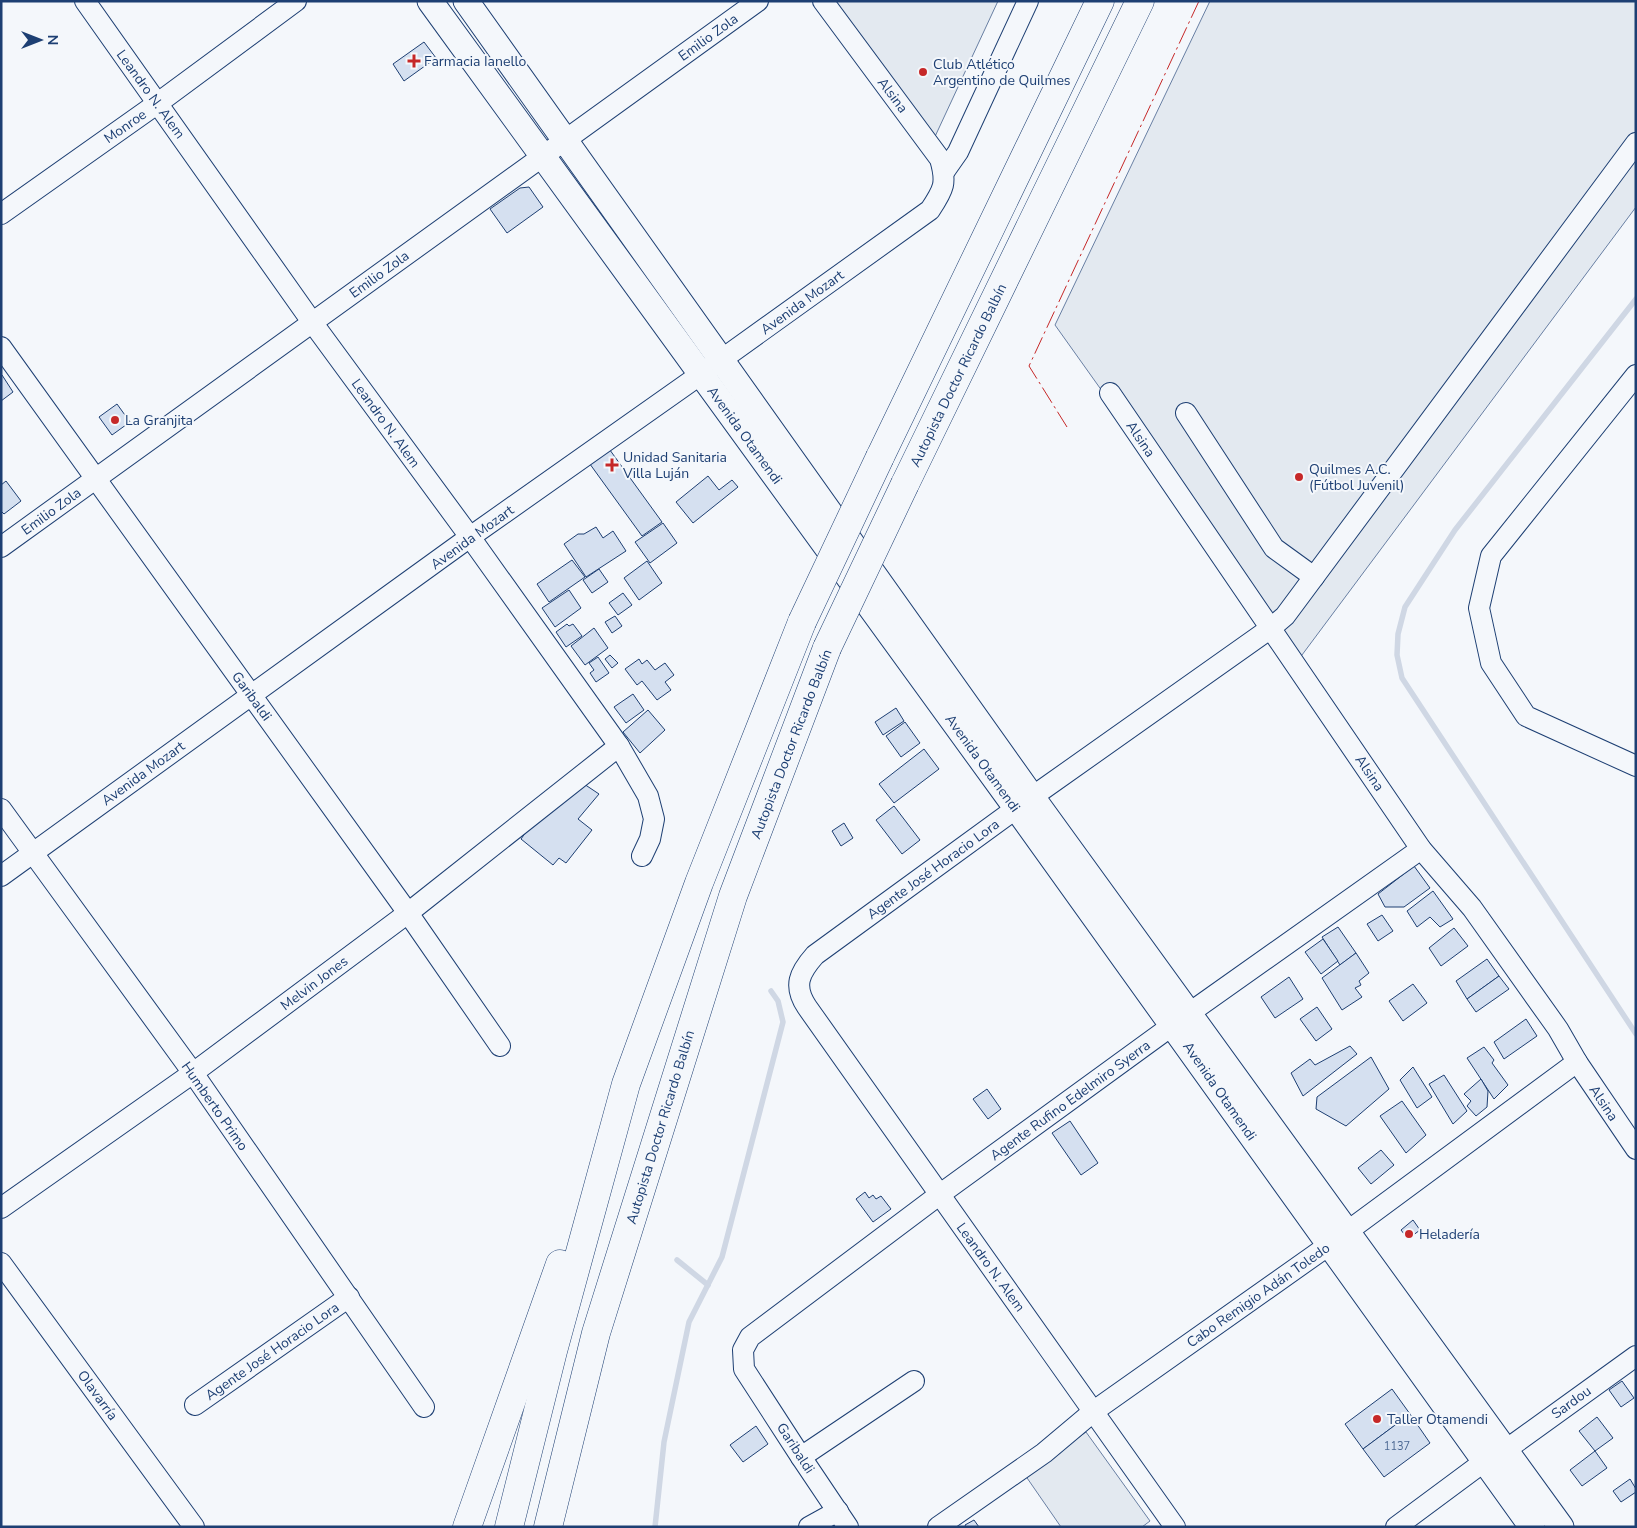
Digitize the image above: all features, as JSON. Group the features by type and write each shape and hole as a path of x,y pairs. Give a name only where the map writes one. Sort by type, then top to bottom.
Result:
{"highway":[{"path":"467,1527 531,1344 699,883 802,622 1100,1"},
{"name":"Autopista Doctor Ricardo Balbín","path":"548,1527 596,1333 732,896 827,648 1140,1"},
{"path":"509,1527 553,1350 626,1084"},
{"path":"563,1527 596,1333"}],"main road":[{"name":"Avenida Otamendi","path":"430,1 701,374 1024,803 1337,1238 1485,1461 1532,1527"},
{"name":"Avenida Otamendi","path":"466,1 721,360 1024,803"},
{"name":"Avenida Otamendi","path":"1337,1238 1506,1449 1561,1527"}],"street":[{"name":"Leandro N. Alem","path":"85,1 312,322 470,537 619,746 648,796 654,819 650,839 642,856"},
{"name":"Monroe","path":"1,214 158,103 296,1"},
{"name":"Emilio Zola","path":"1,547 758,1"},
{"name":"Alsina","path":"823,1 940,159 944,172"},
{"path":"944,172 958,152 1028,1"},
{"name":"Agente José Horacio Lora","path":"807,1007 801,998 798,985 803,969 815,955 1024,803 1272,628 1285,616 1636,143"},
{"name":"Avenida Mozart","path":"1,876 470,537 930,210 940,196 945,176 944,172"},
{"name":"Garibaldi","path":"1,347 408,913 500,1046"},
{"path":"1636,375 1490,556 1479,608 1491,663 1526,716 1636,766"},
{"name":"Alsina","path":"1110,393 1272,628 1421,850 1472,908 1558,1029 1577,1062 1636,1149"},
{"path":"1186,412 1274,548 1314,578"},
{"name":"Melvin Jones","path":"1,1208 193,1073 408,913 619,746"},
{"name":"Humberto Primo","path":"1,809 193,1073 424,1407"},
{"name":"Agente Rufino Edelmiro Syerra","path":"744,1369 743,1350 750,1336 939,1195 1180,1020 1421,850"},
{"name":"Leandro N. Alem","path":"807,1007 1094,1411 1173,1526"},
{"name":"Cabo Remigio Adán Toledo","path":"938,1527 1044,1453 1094,1411 1337,1238 1577,1062"},
{"name":"Olavarría","path":"1,1263 194,1527"},
{"name":"Agente José Horacio Lora","path":"194,1405 349,1297"},
{"name":"Sardou","path":"1506,1449 1636,1356"},
{"name":"Garibaldi","path":"744,1369 843,1519"},
{"path":"801,1458 914,1381"},
{"path":"1396,1527 1485,1461"},
{"path":"810,1527 843,1519"}],"shaded area":[{"name":"Club Atlético Argentino de Quilmes","path":"830,1 998,1 932,143"},
{"name":"Quilmes A.C. (Fútbol Juvenil)","path":"1210,1 1636,1 1636,207 1296,663 1055,325"},
{"path":"1086,1432 1150,1521 1142,1527 1061,1527 1025,1475"}],"building":[{"name":"Farmacia Ianello","path":"424,42 436,58 404,81 393,64"},
{"path":"529,187 543,207 507,233 490,209 520,188"},
{"path":"1,375 13,392 1,401"},
{"name":"La Granjita","path":"117,404 130,422 112,435 99,417"},
{"path":"607,446 662,522 642,536 587,460"},
{"path":"708,476 719,490 732,480 738,487 693,523 676,502"},
{"path":"6,481 21,501 4,514 1,511 1,485"},
{"path":"663,523 677,543 650,563 635,542"},
{"path":"596,527 603,538 613,531 626,551 586,577 564,544 578,534 584,534"},
{"path":"572,560 585,577 549,602 537,584"},
{"path":"647,561 662,583 639,600 624,578"},
{"path":"599,569 608,582 592,593 583,580"},
{"path":"569,590 581,608 555,627 542,608"},
{"path":"623,593 632,605 618,615 609,603"},
{"path":"615,616 622,626 612,633 605,622"},
{"path":"567,624 569,626 573,624 582,636 566,647 556,632"},
{"path":"594,628 608,648 585,665 571,646"},
{"path":"610,655 618,663 612,668 605,659"},
{"path":"598,657 609,673 596,682 590,673 594,670 589,663"},
{"path":"639,659 642,664 647,660 655,670 665,663 674,675 665,682 671,690 657,700 642,681 637,685 625,669"},
{"path":"633,694 644,710 626,723 614,707"},
{"path":"896,708 904,721 883,735 875,722"},
{"path":"648,710 665,730 640,753 623,732"},
{"path":"905,722 920,743 901,757 886,736"},
{"path":"924,749 939,769 894,803 879,784"},
{"path":"578,780 599,794 578,819 592,830 566,863 559,858 553,865 521,839 533,822"},
{"path":"894,806 920,840 902,854 876,820"},
{"path":"844,823 853,838 841,846 832,831"},
{"path":"1414,866 1430,888 1404,907 1385,907 1378,894"},
{"path":"1433,891 1453,919 1440,927 1430,917 1417,927 1407,911"},
{"path":"1382,915 1393,931 1378,941 1367,924"},
{"path":"1338,927 1356,953 1340,965 1322,937"},
{"path":"1454,928 1468,946 1441,966 1429,948"},
{"path":"1323,939 1338,961 1321,974 1305,952"},
{"path":"1356,953 1369,973 1359,981 1361,985 1355,988 1362,997 1342,1010 1322,978"},
{"path":"1487,959 1499,976 1467,999 1456,981"},
{"path":"1499,976 1509,989 1476,1012 1467,999"},
{"path":"1289,977 1303,999 1275,1018 1261,997"},
{"path":"1413,984 1427,1003 1403,1021 1389,1001"},
{"path":"1317,1007 1332,1029 1316,1041 1300,1019"},
{"path":"1526,1019 1537,1036 1504,1059 1494,1042"},
{"path":"1350,1046 1357,1054 1303,1096 1291,1073 1310,1059 1315,1065"},
{"path":"1484,1047 1494,1060 1492,1063 1508,1085 1494,1099 1467,1058"},
{"path":"1371,1057 1389,1089 1346,1126 1316,1109 1317,1097"},
{"path":"1413,1067 1432,1097 1417,1108 1400,1080"},
{"path":"1444,1075 1467,1111 1453,1124 1429,1084"},
{"path":"1481,1079 1488,1091 1487,1107 1476,1116 1467,1106 1471,1101 1464,1094"},
{"path":"987,1089 1001,1109 988,1119 973,1099"},
{"path":"1402,1101 1426,1135 1406,1153 1380,1116"},
{"path":"1070,1121 1098,1163 1081,1175 1052,1133"},
{"path":"1381,1150 1394,1165 1371,1184 1358,1168"},
{"path":"865,1192 869,1198 873,1195 876,1199 881,1196 891,1209 873,1222 856,1199"},
{"name":"Heladería","path":"1413,1220 1420,1230 1408,1239 1401,1230"},
{"path":"1622,1381 1634,1398 1621,1407 1609,1390"},
{"name":"Taller Otamendi","path":"1392,1389 1410,1414 1363,1449 1345,1424"},
{"path":"1410,1414 1430,1443 1384,1477 1363,1449"},
{"path":"1597,1417 1613,1438 1595,1451 1579,1431"},
{"path":"756,1426 768,1444 743,1462 730,1445"},
{"path":"1595,1451 1607,1468 1582,1486 1570,1470"},
{"path":"1630,1479 1636,1492 1621,1502 1613,1491"},
{"path":"974,1520 979,1527 966,1527 965,1525"}],"waterway":[{"path":"1636,299 1455,530 1405,607 1398,634 1397,655 1402,678 1636,1034"},
{"path":"655,1527 664,1442 689,1322 722,1257 783,1022 778,1001 771,991"},
{"path":"677,1260 708,1285"}],"power":[{"path":"1067,427 1029,366 1199,1"}],"place":[{"name":"Farmacia Ianello","path":"414,61"},
{"name":"Club Atlético Argentino de Quilmes","path":"923,72"},
{"name":"La Granjita","path":"115,420"},
{"name":"Unidad Sanitaria Villa Luján","path":"612,465"},
{"name":"Quilmes A.C. (Fútbol Juvenil)","path":"1299,477"},
{"name":"Heladería","path":"1409,1234"},
{"name":"Taller Otamendi","path":"1377,1419"}]}
